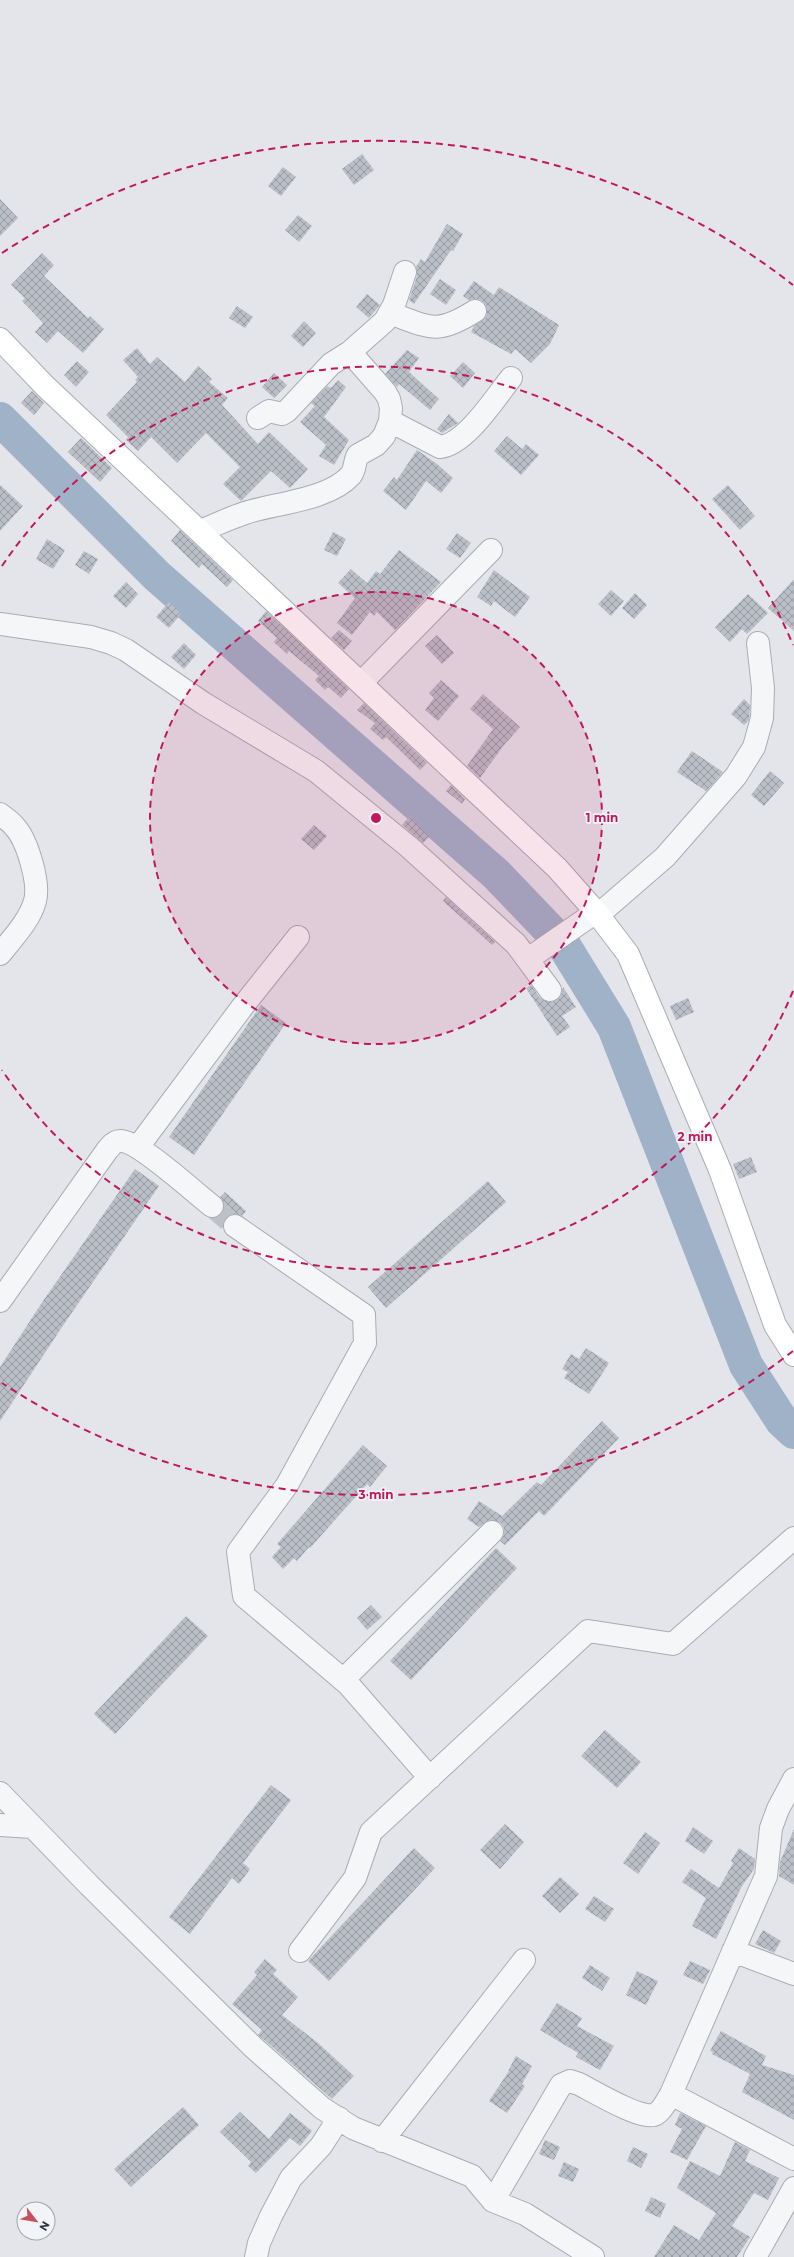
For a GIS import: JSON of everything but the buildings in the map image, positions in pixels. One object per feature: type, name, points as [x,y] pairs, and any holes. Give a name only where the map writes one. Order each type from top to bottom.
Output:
[{"type":"street","points":[[258,418],[269,411],[282,414],[287,411],[331,364],[350,352],[382,325],[390,313],[405,272]]},
{"type":"street","points":[[390,313],[434,328],[458,322],[475,310]]},
{"type":"street","points":[[0,339],[45,386],[556,868],[597,914],[628,954],[648,997],[720,1170],[775,1325],[794,1356]]},
{"type":"street","points":[[200,531],[244,513],[277,504],[306,499],[340,484],[353,471],[358,455],[376,445],[382,439],[390,421],[390,399],[350,352]]},
{"type":"street","points":[[390,421],[440,447],[447,446],[462,438],[511,378]]},
{"type":"street","points":[[361,683],[491,550]]},
{"type":"street","points":[[0,624],[91,637],[111,643],[126,650],[203,703],[316,771],[409,847],[516,944],[536,954],[550,990]]},
{"type":"street","points":[[536,954],[566,932],[597,914],[665,857],[736,776],[754,747],[762,718],[762,688],[758,643]]},
{"type":"street","points":[[0,814],[15,826],[25,841],[36,884],[35,900],[29,914],[0,954]]},
{"type":"street","points":[[138,1147],[243,1006],[298,937]]},
{"type":"street","points":[[0,1301],[108,1149],[115,1142],[122,1141],[138,1147],[212,1206]]},
{"type":"street","points":[[235,1226],[364,1315],[366,1342],[286,1485],[238,1552],[244,1596],[343,1680],[430,1778]]},
{"type":"street","points":[[343,1680],[492,1532]]},
{"type":"street","points":[[300,1951],[355,1878],[371,1832],[588,1631],[673,1644],[794,1538]]},
{"type":"street","points":[[493,2201],[561,2085],[570,2081],[579,2084],[618,2104],[650,2116],[660,2111],[671,2094],[766,1876],[771,1828],[782,1801],[794,1778]]},
{"type":"street","points":[[0,1793],[32,1827],[253,2047],[322,2108],[353,2128],[382,2141],[472,2176],[493,2201],[525,2214],[593,2257]]},
{"type":"street","points":[[0,1825],[32,1827]]},
{"type":"street","points":[[733,1951],[794,1974]]},
{"type":"street","points":[[382,2141],[524,1960]]},
{"type":"street","points":[[671,2094],[794,2158]]},
{"type":"street","points":[[256,2257],[271,2216],[291,2178],[321,2146],[338,2118]]},
{"type":"street","points":[[754,2257],[794,2188]]},
{"type":"waterway","points":[[0,419],[157,576],[496,874],[563,944],[614,1027],[746,1365],[782,1421],[794,1432]]},
{"type":"tunnel","points":[[212,1206],[235,1226]]}]
